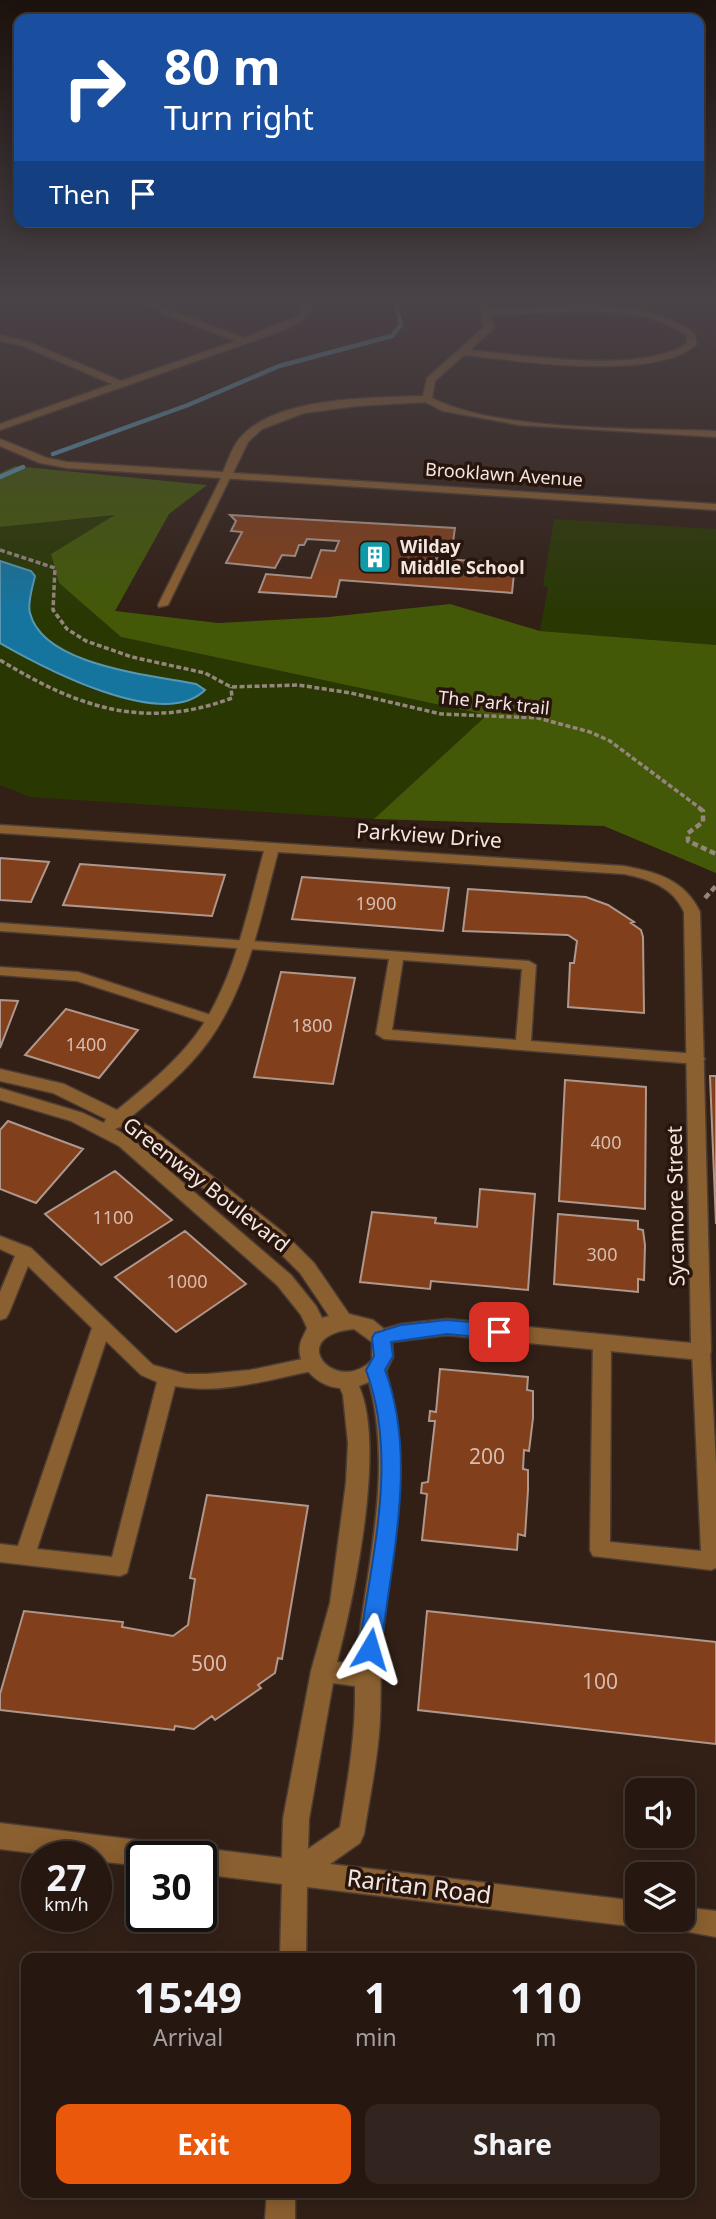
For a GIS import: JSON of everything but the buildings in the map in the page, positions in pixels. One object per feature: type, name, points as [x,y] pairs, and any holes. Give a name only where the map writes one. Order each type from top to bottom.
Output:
[{"type":"street","points":[[0,427],[60,406]]},
{"type":"street","points":[[227,474],[244,439],[280,418],[332,406]]},
{"type":"street","points":[[438,406],[445,410],[489,420],[716,434]]},
{"type":"street","name":"Brooklawn Avenue","points":[[0,442],[44,461],[67,464],[716,507]]},
{"type":"street","name":"Parkview Drive","points":[[0,830],[624,870],[648,875],[672,886],[687,898],[692,912],[697,1059]]},
{"type":"street","points":[[104,1130],[185,1059],[212,1020],[231,984],[272,847]]},
{"type":"street","name":"Sycamore Street","points":[[697,1059],[701,1352]]},
{"type":"street","name":"Greenway Boulevard","points":[[0,1075],[58,1088],[121,1117],[144,1131],[277,1238],[307,1268],[343,1321]]},
{"type":"street","name":"Greenway Boulevard","points":[[0,1094],[44,1105],[104,1130],[125,1142],[284,1280],[309,1311],[318,1330]]},
{"type":"street","points":[[343,1321],[366,1325],[381,1338],[384,1356],[376,1370],[347,1381],[326,1377],[312,1364],[308,1346],[318,1330],[343,1321]]},
{"type":"street","points":[[381,1338],[401,1332],[447,1327],[701,1352]]},
{"type":"street","points":[[297,1872],[351,1834],[368,1720],[366,1676],[391,1485],[391,1444],[383,1390],[376,1370]]},
{"type":"street","points":[[293,1953],[296,1819],[323,1671],[341,1602],[357,1483],[359,1443],[353,1395],[347,1381]]},
{"type":"street","points":[[323,1671],[366,1676]]},
{"type":"street","points":[[0,1836],[126,1852]]},
{"type":"street","name":"Raritan Road","points":[[217,1863],[625,1913]]},
{"type":"street","points":[[695,1922],[716,1924]]},
{"type":"street","points":[[280,2219],[281,2198]]},
{"type":"lane","points":[[163,605],[227,474]]},
{"type":"lane","points":[[0,927],[529,965],[523,1045]]},
{"type":"lane","points":[[397,955],[384,1034],[697,1059]]},
{"type":"lane","points":[[0,971],[78,977],[212,1020]]},
{"type":"lane","points":[[0,1242],[25,1253],[146,1370],[167,1380],[220,1381],[312,1364]]},
{"type":"lane","points":[[0,1312],[25,1253]]},
{"type":"lane","points":[[25,1556],[101,1328]]},
{"type":"lane","points":[[602,1343],[600,1550],[711,1560],[701,1352]]},
{"type":"lane","points":[[0,1553],[120,1567],[167,1380]]},
{"type":"path","name":"The Park trail","points":[[0,551],[55,568],[53,610],[69,631],[94,646],[148,662],[211,673],[227,680],[231,687],[298,685],[441,714],[538,718],[590,732],[610,741],[703,811],[703,822],[688,833],[688,841],[716,854]]},
{"type":"path","points":[[0,660],[48,688],[91,706],[149,717],[208,710],[232,698],[231,687]]},
{"type":"green space","points":[[15,466],[207,485],[169,514],[115,611],[218,623],[329,617],[450,604],[540,631],[716,645],[716,873],[604,826],[374,819],[487,715],[121,637],[59,583],[51,554],[115,515],[0,527],[0,473]]},
{"type":"green space","points":[[117,515],[51,554],[59,583],[121,637],[487,715],[374,819],[30,797],[0,785],[0,643],[48,670],[94,690],[151,703],[196,684],[101,665],[55,645],[39,631],[30,613],[35,576],[31,571],[0,561],[0,527]]},
{"type":"green space","points":[[554,519],[716,529],[716,645],[540,631],[548,587],[543,586]]},
{"type":"water","points":[[0,561],[31,571],[35,576],[30,613],[39,631],[55,645],[101,665],[196,684],[205,690],[186,701],[161,704],[133,700],[72,679],[0,643]]},
{"type":"waterway","points":[[53,454],[186,406]]},
{"type":"waterway","points":[[0,477],[23,467]]},
{"type":"place","name":"Wilday Middle School","points":[[375,557]]},
{"type":"route","points":[[370,1649],[391,1485],[391,1444],[383,1390],[376,1370],[384,1356],[381,1338],[401,1332],[447,1327],[499,1332]]}]
